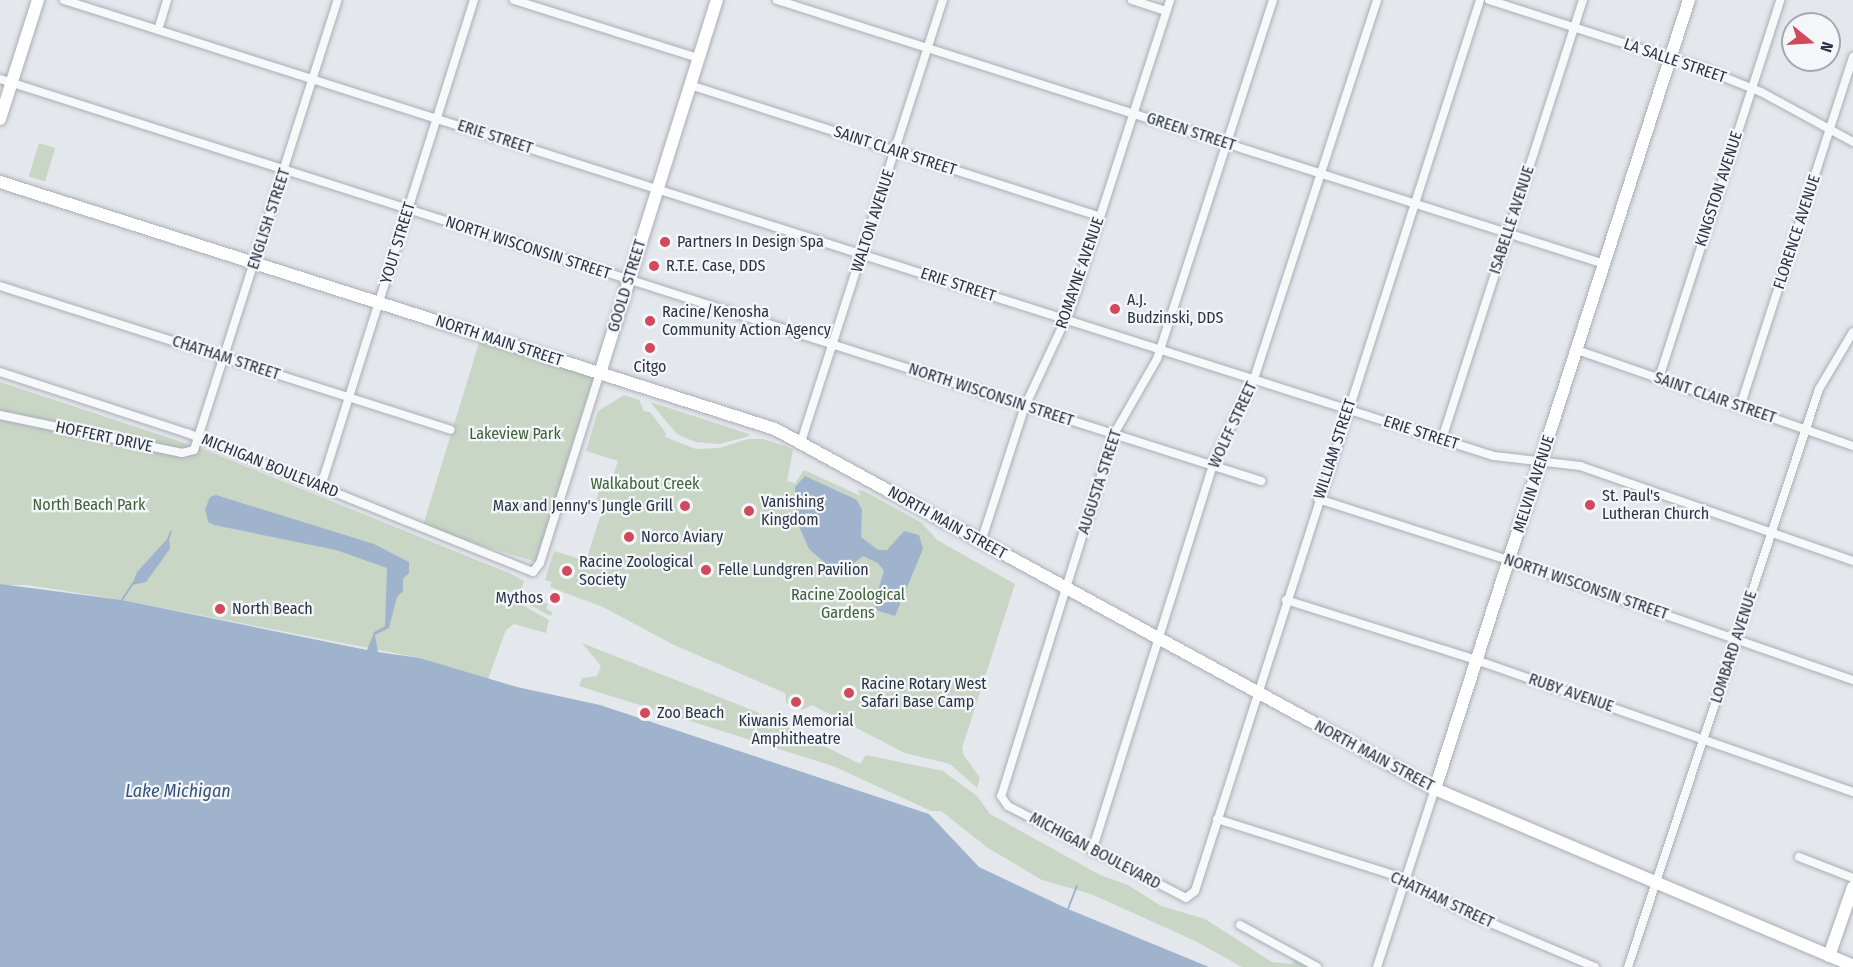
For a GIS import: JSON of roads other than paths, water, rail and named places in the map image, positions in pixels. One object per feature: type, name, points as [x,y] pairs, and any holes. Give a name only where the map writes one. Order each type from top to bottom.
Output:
[{"type":"main road","points":[[0,119],[6,81],[38,0]]},
{"type":"main road","name":"GOOLD STREET","points":[[600,373],[717,0]]},
{"type":"main road","name":"MELVIN AVENUE","points":[[1435,789],[1689,0]]},
{"type":"main road","name":"NORTH MAIN STREET","points":[[0,183],[762,424],[801,442],[1257,695],[1435,789],[1853,966]]},
{"type":"main road","points":[[1829,956],[1853,887]]},
{"type":"street","name":"ERIE STREET","points":[[64,0],[1494,456],[1580,466],[1853,561]]},
{"type":"street","points":[[158,30],[167,0]]},
{"type":"street","name":"ENGLISH STREET","points":[[199,438],[338,0]]},
{"type":"street","name":"YOUT STREET","points":[[321,486],[474,0]]},
{"type":"street","points":[[514,0],[698,58]]},
{"type":"street","name":"GREEN STREET","points":[[777,0],[1604,264]]},
{"type":"street","name":"WALTON AVENUE","points":[[801,442],[834,346],[943,0]]},
{"type":"street","points":[[1132,0],[1166,11]]},
{"type":"street","name":"ROMAYNE AVENUE","points":[[981,542],[1025,406],[1066,319],[1170,0]]},
{"type":"street","name":"AUGUSTA STREET","points":[[1002,800],[1114,434],[1161,349],[1273,0]]},
{"type":"street","name":"WOLFF STREET","points":[[1092,851],[1213,466],[1254,379],[1377,0]]},
{"type":"street","name":"WILLIAM STREET","points":[[1190,897],[1480,0]]},
{"type":"street","name":"LA SALLE STREET","points":[[1489,0],[1671,58],[1752,88],[1853,142]]},
{"type":"street","name":"ISABELLE AVENUE","points":[[1442,439],[1583,0]]},
{"type":"street","name":"KINGSTON AVENUE","points":[[1659,378],[1780,0]]},
{"type":"street","name":"FLORENCE AVENUE","points":[[1740,407],[1853,57]]},
{"type":"street","name":"NORTH WISCONSIN STREET","points":[[6,81],[1261,481]]},
{"type":"street","name":"SAINT CLAIR STREET","points":[[690,86],[1100,217]]},
{"type":"street","name":"CHATHAM STREET","points":[[0,286],[451,430]]},
{"type":"street","name":"LOMBARD AVENUE","points":[[1628,967],[1819,389],[1853,332]]},
{"type":"street","name":"SAINT CLAIR STREET","points":[[1577,350],[1853,446]]},
{"type":"street","name":"MICHIGAN BOULEVARD","points":[[0,372],[199,438],[536,571]]},
{"type":"street","name":"GOOLD STREET","points":[[536,571],[600,373]]},
{"type":"street","name":"HOFFERT DRIVE","points":[[0,415],[182,453],[194,450],[199,438]]},
{"type":"street","name":"NORTH WISCONSIN STREET","points":[[1318,500],[1508,560],[1853,680]]},
{"type":"street","name":"RUBY AVENUE","points":[[1286,600],[1476,660],[1853,792]]},
{"type":"street","name":"MELVIN AVENUE","points":[[1377,967],[1435,789]]},
{"type":"street","name":"MICHIGAN BOULEVARD","points":[[1002,800],[1092,851],[1190,897]]},
{"type":"street","name":"CHATHAM STREET","points":[[1217,819],[1405,881],[1467,913],[1595,967]]},
{"type":"street","points":[[1799,857],[1853,878]]},
{"type":"street","points":[[1240,925],[1317,967]]},
{"type":"water","points":[[805,476],[857,500],[862,510],[861,537],[878,550],[887,550],[904,531],[919,535],[923,549],[895,616],[876,610],[875,600],[884,571],[878,563],[863,556],[846,569],[833,570],[809,549],[798,524],[795,504],[795,487]]},
{"type":"water","name":"Lake Michigan","points":[[216,495],[374,544],[409,562],[409,573],[403,579],[403,591],[397,597],[389,628],[375,635],[378,652],[420,658],[517,687],[600,705],[929,814],[979,867],[1068,909],[1209,967],[0,967],[0,584],[122,600],[367,650],[374,632],[385,626],[387,568],[336,550],[214,525],[208,522],[205,509],[210,497]]},
{"type":"water","points":[[169,537],[170,549],[146,582],[132,585],[137,572]]},
{"type":"waterway","points":[[168,540],[171,531]]},
{"type":"waterway","points":[[122,600],[133,583]]},
{"type":"waterway","points":[[1068,909],[1077,886]]},
{"type":"place","name":"Partners In Design Spa","points":[[665,242]]},
{"type":"place","name":"R.T.E. Case, DDS","points":[[654,266]]},
{"type":"place","name":"A.J. Budzinski, DDS","points":[[1115,309]]},
{"type":"place","name":"Racine/Kenosha Community Action Agency","points":[[650,321]]},
{"type":"place","name":"Citgo","points":[[650,348]]},
{"type":"place","name":"St. Paul's Lutheran Church","points":[[1590,505]]},
{"type":"place","name":"Max and Jenny's Jungle Grill","points":[[685,506]]},
{"type":"place","name":"Vanishing Kingdom","points":[[749,511]]},
{"type":"place","name":"Norco Aviary","points":[[629,537]]},
{"type":"place","name":"Felle Lundgren Pavilion","points":[[706,570]]},
{"type":"place","name":"Racine Zoological Society","points":[[567,571]]},
{"type":"place","name":"Mythos","points":[[555,598]]},
{"type":"place","name":"North Beach","points":[[220,609]]},
{"type":"place","name":"Racine Rotary West Safari Base Camp","points":[[849,693]]},
{"type":"place","name":"Kiwanis Memorial Amphitheatre","points":[[796,702]]},
{"type":"place","name":"Zoo Beach","points":[[645,713]]},
{"type":"park label","name":"Lakeview Park","points":[[515,434]]},
{"type":"park label","name":"Walkabout Creek","points":[[645,484]]},
{"type":"park label","name":"North Beach Park","points":[[89,505]]},
{"type":"park label","name":"Racine Zoological Gardens","points":[[848,604]]}]
